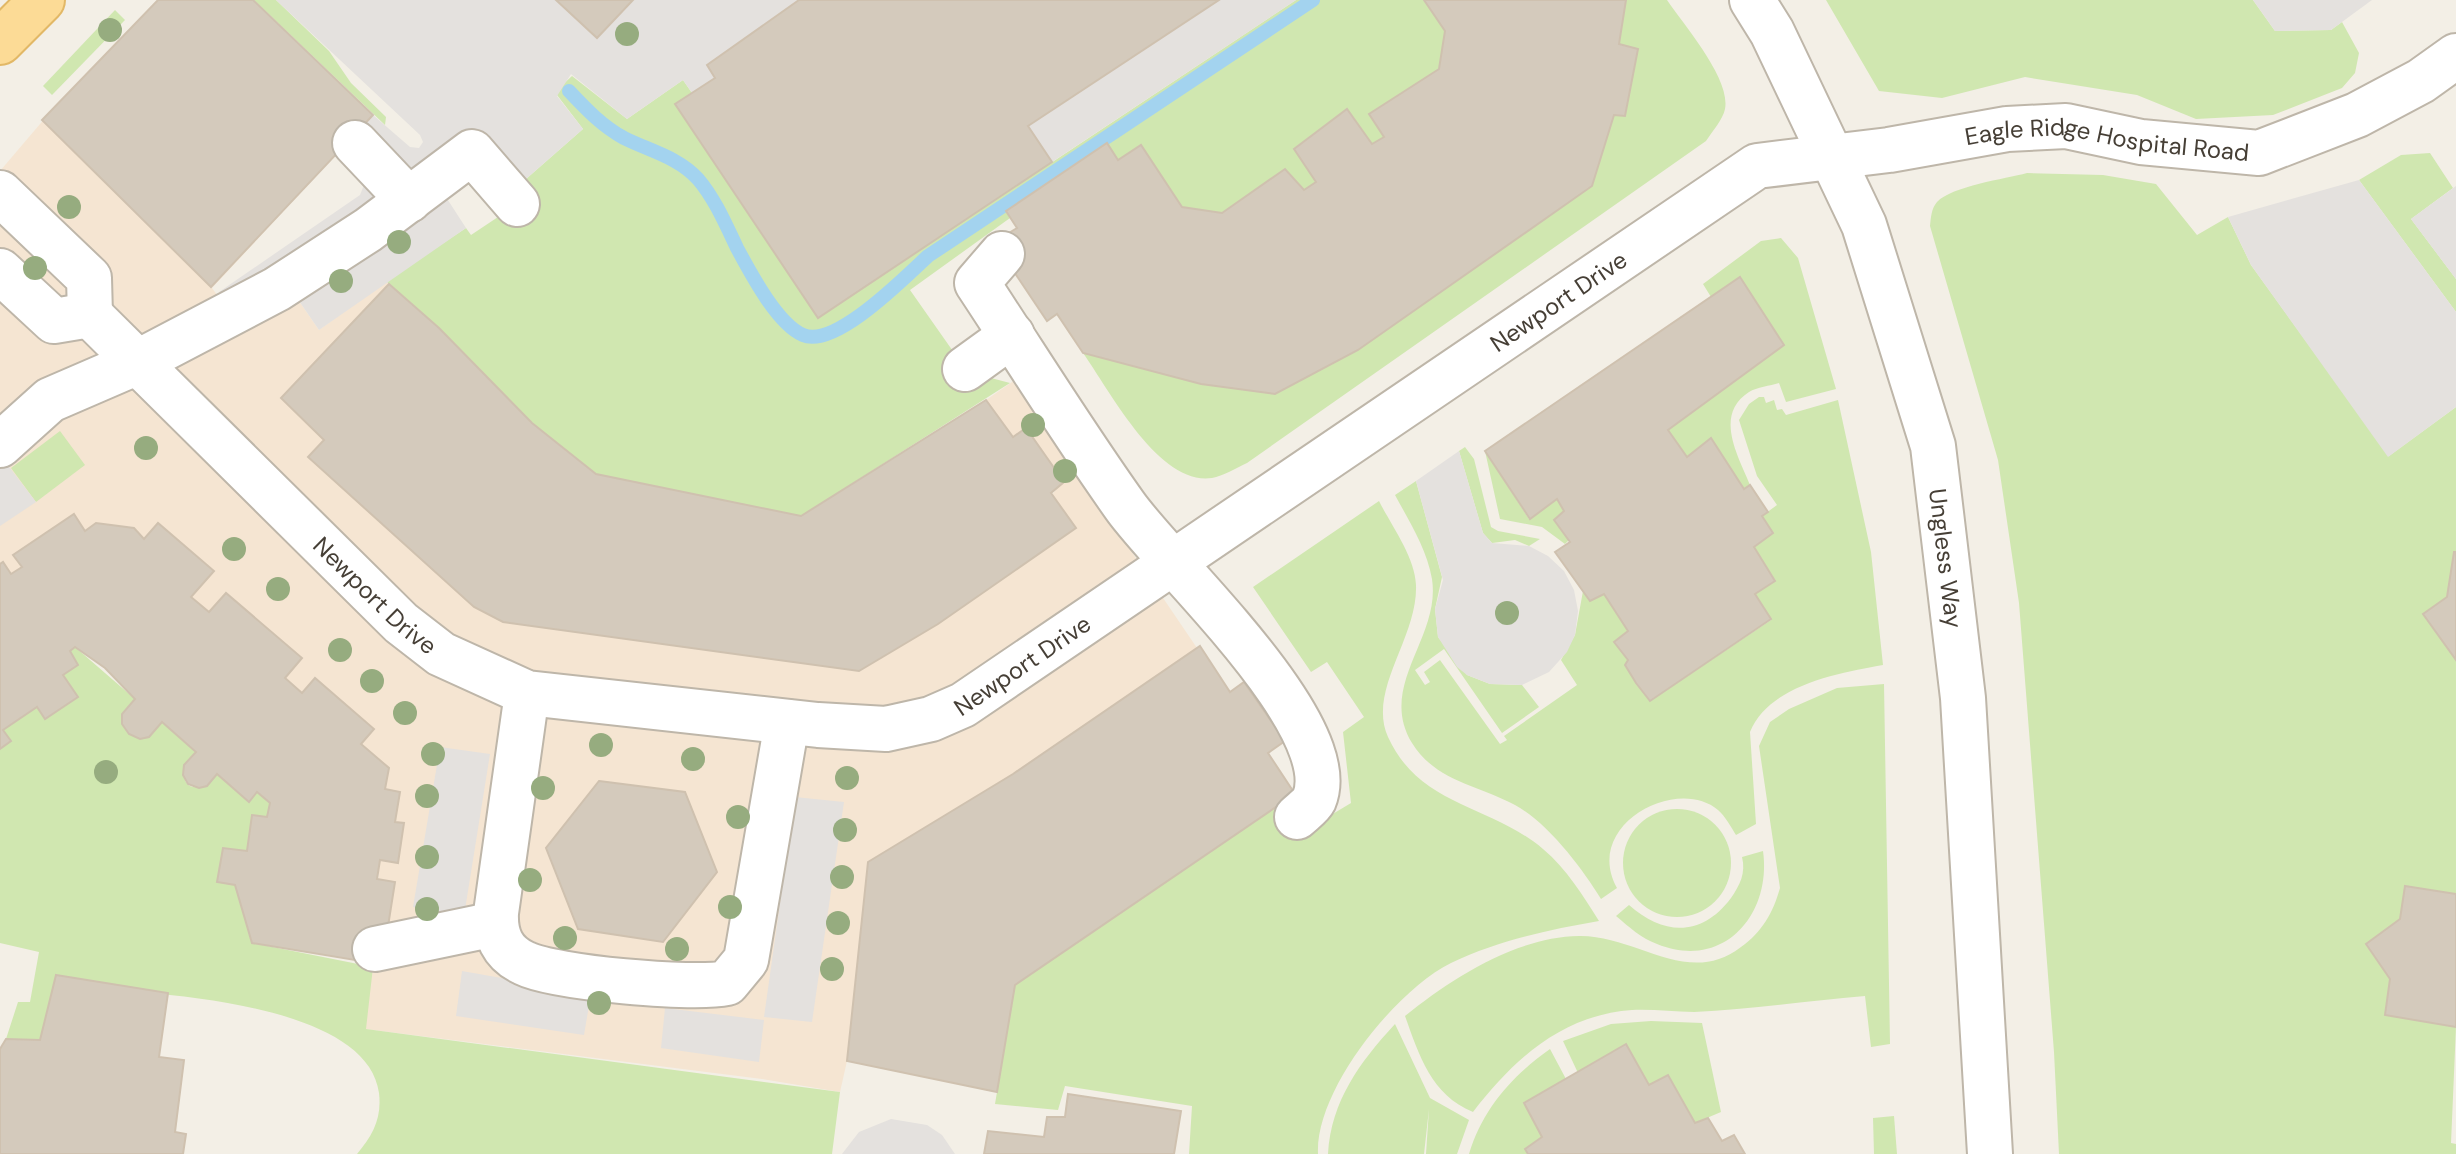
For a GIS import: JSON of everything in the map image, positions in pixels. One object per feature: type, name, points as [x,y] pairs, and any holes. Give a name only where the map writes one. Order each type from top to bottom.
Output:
[{"type":"main road","points":[[0,42],[42,0]]},
{"type":"street","name":"Ungless Way","points":[[1752,0],[1772,32],[1864,225],[1933,446],[1963,698],[1990,1154]]},
{"type":"street","name":"Eagle Ridge Hospital Road","points":[[1832,157],[2007,129],[2066,126],[2141,142],[2259,153],[2357,115],[2421,81],[2456,56]]},
{"type":"street","points":[[355,143],[409,200]]},
{"type":"street","points":[[0,445],[50,400],[138,362],[277,289],[409,200],[472,152],[517,204]]},
{"type":"street","name":"Newport Drive","points":[[90,315],[401,623],[441,654],[527,693],[787,722],[886,729],[931,719],[963,705],[1737,178],[1757,166],[1832,157]]},
{"type":"street","points":[[0,193],[89,278],[90,315],[54,321],[0,271]]},
{"type":"street","points":[[1002,254],[977,283],[1127,509],[1246,646],[1304,732],[1316,766],[1316,788],[1313,801],[1297,817]]},
{"type":"street","points":[[965,369],[1012,335]]},
{"type":"street","points":[[527,693],[495,924],[498,939],[510,954],[539,968],[689,987],[727,983],[746,960],[787,722]]},
{"type":"street","points":[[375,949],[495,924]]},
{"type":"shaded area","points":[[158,0],[253,0],[373,115],[212,288],[244,332],[295,301],[299,301],[319,330],[386,281],[389,284],[283,400],[324,440],[308,457],[474,607],[503,622],[860,671],[938,624],[1063,482],[1027,428],[1013,437],[986,400],[1015,380],[1197,648],[1013,774],[869,862],[847,1061],[840,1092],[762,1079],[365,1029],[380,860],[403,823],[395,822],[400,793],[385,789],[388,768],[285,678],[302,658],[227,593],[209,612],[191,597],[213,571],[158,523],[144,539],[134,527],[97,524],[85,531],[74,514],[14,556],[22,567],[11,574],[3,562],[0,564],[0,171],[46,117]]},
{"type":"shaded area","points":[[276,0],[556,0],[597,38],[634,0],[799,0],[707,65],[715,78],[692,93],[683,80],[627,119],[571,74],[557,96],[583,129],[526,179],[534,193],[497,218],[484,198],[469,185],[460,185],[444,194],[466,228],[319,330],[299,301],[219,292],[360,195],[364,185],[362,176],[340,151],[373,115],[410,147],[419,148],[423,142],[420,135]]},
{"type":"shaded area","points":[[1219,0],[1296,0],[1052,162],[1028,126]]},
{"type":"shaded area","points":[[2253,0],[2372,0],[2331,30],[2275,31]]},
{"type":"shaded area","points":[[2359,180],[2456,312],[2456,407],[2388,457],[2251,265],[2228,217]]},
{"type":"shaded area","points":[[2456,186],[2456,279],[2411,219]]},
{"type":"shaded area","points":[[1459,451],[1483,533],[1492,543],[1529,546],[1548,556],[1564,571],[1574,590],[1578,611],[1575,635],[1567,652],[1549,672],[1522,685],[1490,684],[1467,675],[1457,667],[1438,637],[1435,609],[1443,580],[1416,481]]},
{"type":"shaded area","points":[[0,455],[36,502],[0,526]]},
{"type":"shaded area","points":[[440,747],[490,754],[464,916],[413,907]]},
{"type":"shaded area","points":[[795,797],[844,802],[812,1022],[764,1017]]},
{"type":"shaded area","points":[[462,971],[591,994],[584,1035],[456,1016]]},
{"type":"shaded area","points":[[665,1008],[764,1020],[759,1062],[661,1048]]},
{"type":"shaded area","points":[[891,1119],[927,1125],[942,1135],[955,1154],[842,1154],[859,1132]]},
{"type":"green space","points":[[254,0],[276,0],[329,51],[351,83],[386,117],[385,125]]},
{"type":"green space","points":[[1296,0],[1424,0],[1445,31],[1439,69],[1369,114],[1384,137],[1372,144],[1347,109],[1294,149],[1316,182],[1304,190],[1285,169],[1222,213],[1182,207],[1141,145],[1118,160],[1107,143],[1007,211],[1010,218],[910,290],[976,384],[991,378],[1010,383],[801,516],[596,474],[532,423],[386,281],[466,228],[471,235],[534,193],[526,179],[583,129],[557,95],[557,90],[572,76],[627,119],[683,80],[692,93],[676,105],[818,318]]},
{"type":"green space","points":[[1626,0],[1667,0],[1714,68],[1725,97],[1725,109],[1706,141],[1247,463],[1212,478],[1192,476],[1173,467],[1155,452],[1122,411],[1083,353],[1592,186],[1614,115],[1625,115],[1638,49],[1619,44]]},
{"type":"green space","points":[[1826,0],[2253,0],[2275,31],[2331,30],[2342,22],[2359,53],[2355,73],[2342,88],[2273,115],[2196,119],[2137,95],[2025,77],[1942,98],[1879,91]]},
{"type":"green space","points":[[115,10],[125,20],[52,95],[43,86]]},
{"type":"green space","points":[[2430,153],[2453,188],[2411,219],[2456,279],[2456,312],[2359,180],[2401,155]]},
{"type":"green space","points":[[2027,173],[2103,175],[2156,184],[2197,235],[2228,217],[2251,265],[2389,456],[2456,407],[2456,552],[2447,597],[2423,614],[2456,660],[2456,894],[2406,886],[2400,919],[2366,945],[2390,979],[2385,1015],[2456,1027],[2451,1143],[2456,1144],[2456,1154],[2059,1154],[2019,603],[1998,460],[1930,226],[1934,208],[1944,196],[1966,187]]},
{"type":"green space","points":[[1781,238],[1798,258],[1836,389],[1786,402],[1779,383],[1752,390],[1738,401],[1732,412],[1731,424],[1735,449],[1750,485],[1744,489],[1711,438],[1687,457],[1668,430],[1784,345],[1740,277],[1711,297],[1703,284],[1761,241]]},
{"type":"green space","points":[[1764,397],[1766,403],[1774,400],[1777,410],[1782,409],[1786,415],[1838,400],[1871,552],[1883,665],[1807,684],[1789,692],[1759,716],[1750,732],[1756,824],[1736,835],[1718,810],[1700,801],[1680,799],[1659,803],[1639,812],[1623,826],[1612,844],[1610,865],[1617,888],[1601,899],[1574,860],[1540,823],[1515,805],[1445,774],[1422,756],[1412,743],[1403,722],[1402,701],[1405,681],[1428,621],[1432,579],[1422,546],[1395,495],[1416,481],[1442,577],[1435,609],[1438,637],[1467,675],[1490,684],[1522,685],[1539,707],[1502,733],[1444,649],[1415,670],[1425,685],[1430,682],[1424,672],[1440,660],[1500,744],[1507,740],[1504,736],[1577,685],[1561,660],[1575,635],[1583,591],[1590,601],[1604,594],[1628,631],[1617,641],[1628,660],[1625,666],[1650,701],[1771,620],[1755,594],[1775,580],[1754,547],[1773,533],[1762,516],[1777,505],[1757,476],[1739,420],[1749,404]]},
{"type":"green space","points":[[60,431],[85,465],[36,502],[11,468]]},
{"type":"green space","points":[[1465,447],[1474,459],[1491,527],[1540,539],[1529,546],[1515,540],[1492,543],[1483,533],[1459,451]]},
{"type":"green space","points":[[1485,451],[1529,519],[1557,499],[1564,511],[1554,520],[1569,540],[1565,544],[1542,527],[1500,519]]},
{"type":"green space","points":[[1379,501],[1407,552],[1416,585],[1410,624],[1384,701],[1383,719],[1388,737],[1418,778],[1437,791],[1501,822],[1543,849],[1567,874],[1599,921],[1505,942],[1451,963],[1429,976],[1384,1018],[1344,1073],[1321,1129],[1318,1154],[1189,1154],[1192,1106],[1065,1086],[1058,1110],[995,1104],[1015,985],[1286,800],[1306,830],[1351,803],[1343,732],[1364,717],[1327,662],[1311,672],[1253,587]]},
{"type":"green space","points":[[75,647],[135,699],[124,716],[127,731],[140,739],[162,722],[196,752],[185,771],[187,784],[200,786],[217,774],[248,801],[257,792],[270,803],[267,817],[252,815],[247,851],[223,848],[217,882],[235,885],[253,943],[373,967],[366,1029],[840,1092],[832,1154],[357,1154],[372,1133],[379,1110],[379,1093],[364,1061],[333,1036],[290,1018],[239,1005],[186,997],[54,987],[40,1040],[6,1039],[18,1002],[30,1002],[39,952],[0,943],[0,749],[11,741],[3,730],[37,707],[46,718],[77,697],[63,675],[78,665],[70,651]]},
{"type":"green space","points":[[1884,684],[1890,1044],[1871,1047],[1865,996],[1694,1012],[1632,1010],[1607,1014],[1562,1030],[1505,1074],[1473,1112],[1447,1095],[1428,1072],[1405,1016],[1486,962],[1532,944],[1579,936],[1621,943],[1682,961],[1701,962],[1721,958],[1755,935],[1774,906],[1780,888],[1759,746],[1770,722],[1789,709],[1837,688]]},
{"type":"green space","points":[[1677,809],[1698,813],[1715,825],[1727,842],[1731,863],[1727,884],[1715,901],[1698,913],[1677,917],[1656,913],[1639,901],[1627,884],[1623,863],[1627,842],[1639,825],[1656,813]]},
{"type":"green space","points":[[1763,851],[1764,874],[1760,896],[1751,916],[1738,932],[1722,943],[1703,950],[1681,950],[1657,944],[1635,932],[1616,916],[1629,905],[1642,915],[1669,927],[1695,926],[1720,911],[1731,898],[1741,879],[1742,857]]},
{"type":"green space","points":[[1651,1021],[1702,1023],[1721,1112],[1695,1123],[1668,1075],[1649,1085],[1626,1044],[1578,1073],[1563,1041],[1611,1024]]},
{"type":"green space","points":[[1395,1024],[1430,1098],[1469,1120],[1457,1154],[1426,1154],[1429,1109],[1424,1154],[1328,1154],[1330,1135],[1341,1100],[1359,1068]]},
{"type":"green space","points":[[1550,1049],[1566,1079],[1524,1103],[1542,1137],[1528,1154],[1469,1154],[1482,1122],[1500,1094],[1523,1070]]},
{"type":"green space","points":[[1894,1116],[1897,1154],[1874,1154],[1873,1118]]},
{"type":"building","points":[[158,0],[253,0],[373,115],[211,287],[42,120]]},
{"type":"building","points":[[556,0],[633,0],[597,38]]},
{"type":"building","points":[[799,0],[1219,0],[1028,126],[1052,162],[818,318],[675,104],[715,78],[707,65]]},
{"type":"building","points":[[1424,0],[1626,0],[1619,44],[1638,49],[1625,116],[1614,115],[1592,186],[1358,350],[1275,394],[1201,384],[1083,353],[1057,314],[1047,321],[994,242],[1017,228],[1006,211],[1107,143],[1118,160],[1141,145],[1182,207],[1222,213],[1285,169],[1304,190],[1316,182],[1294,149],[1347,109],[1372,144],[1384,137],[1369,114],[1439,69],[1445,31]]},
{"type":"building","points":[[1740,277],[1784,345],[1668,430],[1687,457],[1711,438],[1744,489],[1750,485],[1768,512],[1762,516],[1773,533],[1754,547],[1775,581],[1755,594],[1771,619],[1650,701],[1625,665],[1628,660],[1614,642],[1628,631],[1604,594],[1590,601],[1555,552],[1570,542],[1554,520],[1564,511],[1557,499],[1530,519],[1485,451]]},
{"type":"building","points":[[389,284],[439,328],[532,423],[596,474],[801,516],[986,400],[1013,437],[1026,428],[1064,482],[1051,493],[1076,528],[938,624],[859,671],[503,622],[474,607],[308,457],[324,440],[281,398]]},
{"type":"building","points":[[74,514],[85,531],[96,523],[134,528],[144,539],[158,523],[214,571],[191,597],[209,612],[226,593],[302,658],[285,678],[302,693],[315,678],[374,729],[361,744],[389,768],[385,789],[400,792],[395,822],[404,823],[398,863],[380,860],[377,879],[395,882],[386,939],[373,963],[252,943],[235,885],[217,882],[223,848],[247,851],[252,815],[267,817],[270,803],[257,792],[249,802],[217,774],[207,786],[199,788],[188,784],[183,775],[184,765],[196,752],[162,722],[149,737],[140,739],[129,734],[122,724],[122,714],[135,699],[105,668],[75,647],[70,651],[78,665],[63,675],[78,697],[45,719],[37,707],[3,730],[11,741],[0,749],[0,564],[3,562],[11,574],[22,567],[13,555]]},
{"type":"building","points":[[2454,552],[2456,660],[2423,614],[2447,597]]},
{"type":"building","points":[[1200,646],[1230,692],[1244,682],[1285,741],[1268,753],[1295,794],[1015,985],[997,1092],[847,1061],[868,862],[1013,774]]},
{"type":"building","points":[[599,781],[685,792],[717,872],[663,942],[578,929],[546,848]]},
{"type":"building","points":[[2405,886],[2456,894],[2456,1027],[2385,1015],[2390,979],[2366,944],[2400,919]]},
{"type":"building","points":[[56,975],[168,993],[159,1057],[184,1060],[175,1132],[186,1134],[183,1154],[0,1154],[0,1049],[6,1039],[40,1040]]},
{"type":"building","points":[[1626,1044],[1649,1085],[1668,1075],[1695,1123],[1708,1118],[1722,1141],[1734,1135],[1745,1154],[1528,1154],[1525,1149],[1542,1137],[1524,1103]]},
{"type":"building","points":[[1068,1094],[1181,1111],[1174,1154],[984,1154],[988,1131],[1044,1137],[1047,1117],[1065,1117]]},
{"type":"waterway","points":[[569,91],[616,133],[690,171],[715,204],[749,270],[774,309],[793,329],[803,335],[817,336],[851,322],[928,256],[1313,0]]}]
